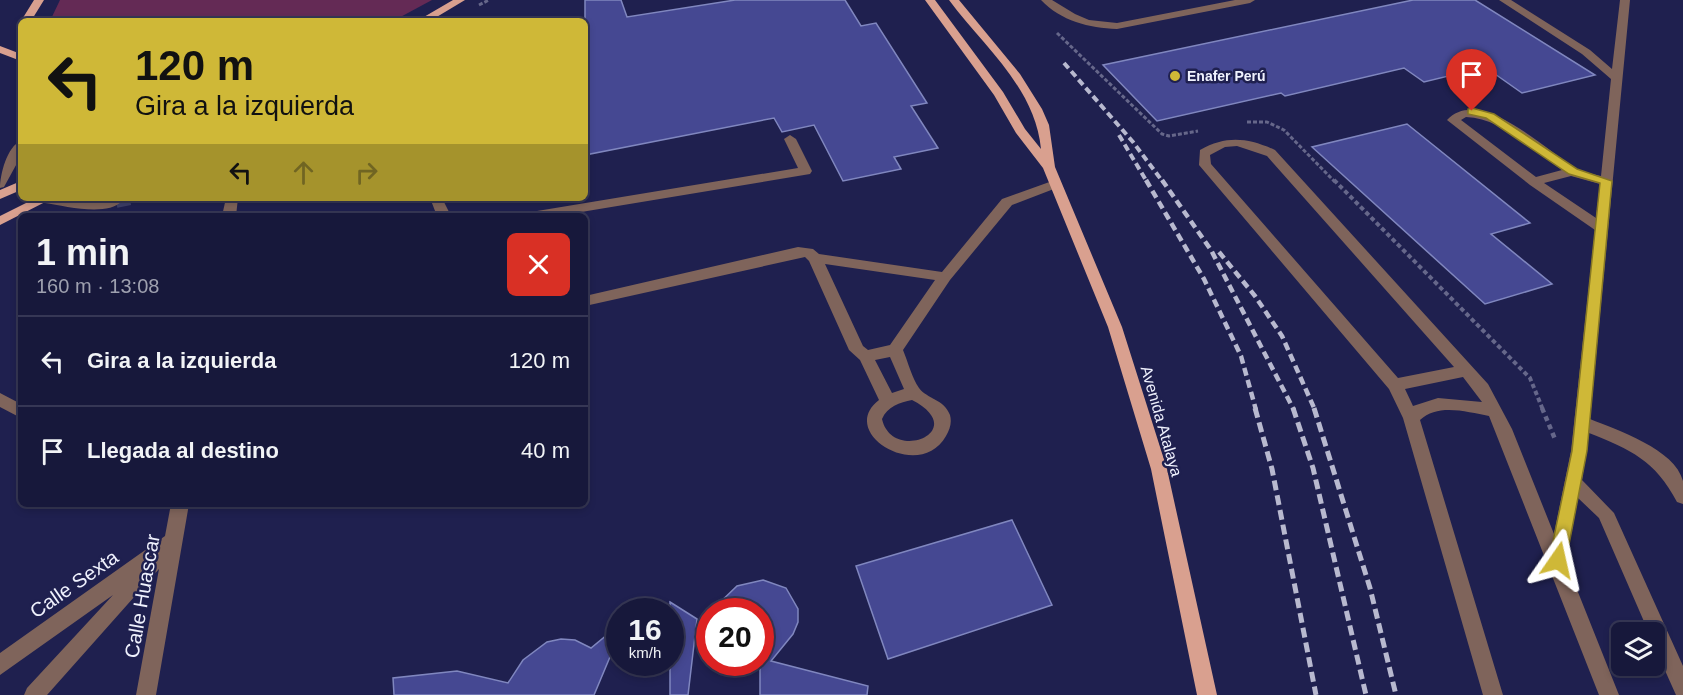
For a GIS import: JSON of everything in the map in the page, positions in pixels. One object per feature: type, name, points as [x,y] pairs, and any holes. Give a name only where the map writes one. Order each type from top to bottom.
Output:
[{"type":"main road","points":[[28,18],[39,0]]},
{"type":"main road","points":[[427,18],[460,0]]},
{"type":"main road","name":"Avenida Atalaya","points":[[930,0],[999,94],[1020,130],[1049,167]]},
{"type":"main road","name":"Avenida Atalaya","points":[[954,0],[1024,89],[1044,127],[1049,167],[1115,327],[1159,469],[1207,695]]},
{"type":"main road","points":[[0,49],[18,57]]},
{"type":"main road","points":[[0,195],[18,186]]},
{"type":"main road","points":[[0,221],[40,201]]},
{"type":"street","points":[[1046,0],[1084,24],[1096,26],[1117,26],[1250,0]]},
{"type":"street","points":[[1504,0],[1586,52],[1618,79]]},
{"type":"street","points":[[1558,560],[1582,423],[1625,0]]},
{"type":"street","points":[[1601,228],[1534,182],[1453,120],[1456,116],[1472,111],[1490,116],[1573,171],[1606,181]]},
{"type":"street","points":[[549,213],[806,171],[790,139]]},
{"type":"street","points":[[1493,695],[1411,418],[1395,385],[1205,165],[1204,153],[1221,142],[1247,142],[1271,153],[1482,388],[1494,410],[1558,560],[1609,695]]},
{"type":"street","points":[[0,184],[18,151]]},
{"type":"street","points":[[1534,182],[1573,171]]},
{"type":"street","points":[[866,356],[895,351],[945,277],[1007,202],[1055,184]]},
{"type":"street","points":[[62,201],[88,206],[116,201]]},
{"type":"street","points":[[588,301],[798,252],[808,252],[815,258],[858,350],[866,356],[888,400]]},
{"type":"street","points":[[815,258],[945,277]]},
{"type":"street","points":[[895,351],[914,394]]},
{"type":"street","points":[[1395,385],[1466,370]]},
{"type":"street","points":[[914,394],[928,399],[939,408],[944,420],[942,432],[934,443],[920,448],[904,449],[890,444],[879,434],[875,422],[878,410],[888,400],[900,395],[914,394]]},
{"type":"street","points":[[0,399],[18,410]]},
{"type":"street","points":[[1411,418],[1418,409],[1435,404],[1494,410]]},
{"type":"street","points":[[1582,423],[1655,456],[1667,467],[1683,497]]},
{"type":"street","points":[[1572,482],[1605,513],[1683,688]]},
{"type":"street","name":"Calle Huascar","points":[[147,695],[180,507]]},
{"type":"street","points":[[34,695],[174,540]]},
{"type":"street","name":"Calle Sexta","points":[[0,665],[174,540]]},
{"type":"shaded area","points":[[60,0],[432,0],[399,18],[51,18]]},
{"type":"building","points":[[585,0],[621,0],[627,17],[735,0],[845,0],[861,26],[876,23],[927,103],[911,106],[938,148],[894,157],[901,169],[843,181],[814,125],[782,132],[774,118],[588,154],[588,18],[585,18]]},
{"type":"building","points":[[1413,0],[1475,0],[1595,75],[1522,93],[1485,67],[1424,82],[1404,68],[1285,96],[1281,93],[1157,121],[1103,65]]},
{"type":"building","points":[[1407,124],[1530,223],[1491,234],[1552,284],[1485,304],[1312,147]]},
{"type":"building","points":[[1012,520],[1052,605],[888,659],[856,566]]},
{"type":"building","points":[[763,580],[786,588],[798,609],[798,622],[793,634],[774,657],[774,598],[725,598],[737,586]]},
{"type":"building","points":[[684,611],[696,618],[688,695],[670,695],[670,676],[684,676]]},
{"type":"building","points":[[606,636],[606,666],[594,695],[394,695],[393,678],[457,671],[508,683],[523,660],[547,642],[561,639],[575,640],[591,648]]},
{"type":"building","points":[[774,662],[868,686],[867,695],[760,695],[760,676],[774,676]]},
{"type":"railway","points":[[1064,63],[1133,142],[1163,182]]},
{"type":"railway","points":[[1119,135],[1147,182]]},
{"type":"railway","points":[[1146,180],[1204,279],[1241,356],[1256,410]]},
{"type":"railway","points":[[1162,180],[1211,250],[1293,408]]},
{"type":"railway","points":[[1219,252],[1255,296],[1282,336],[1315,410]]},
{"type":"railway","points":[[1255,408],[1272,469],[1316,695]]},
{"type":"railway","points":[[1293,408],[1313,468],[1366,695]]},
{"type":"railway","points":[[1314,408],[1370,588],[1396,695]]},
{"type":"place","name":"Enafer Perú","points":[[1175,76]]},
{"type":"route","points":[[1472,111],[1490,116],[1573,171],[1606,181],[1579,451],[1558,560]]}]
